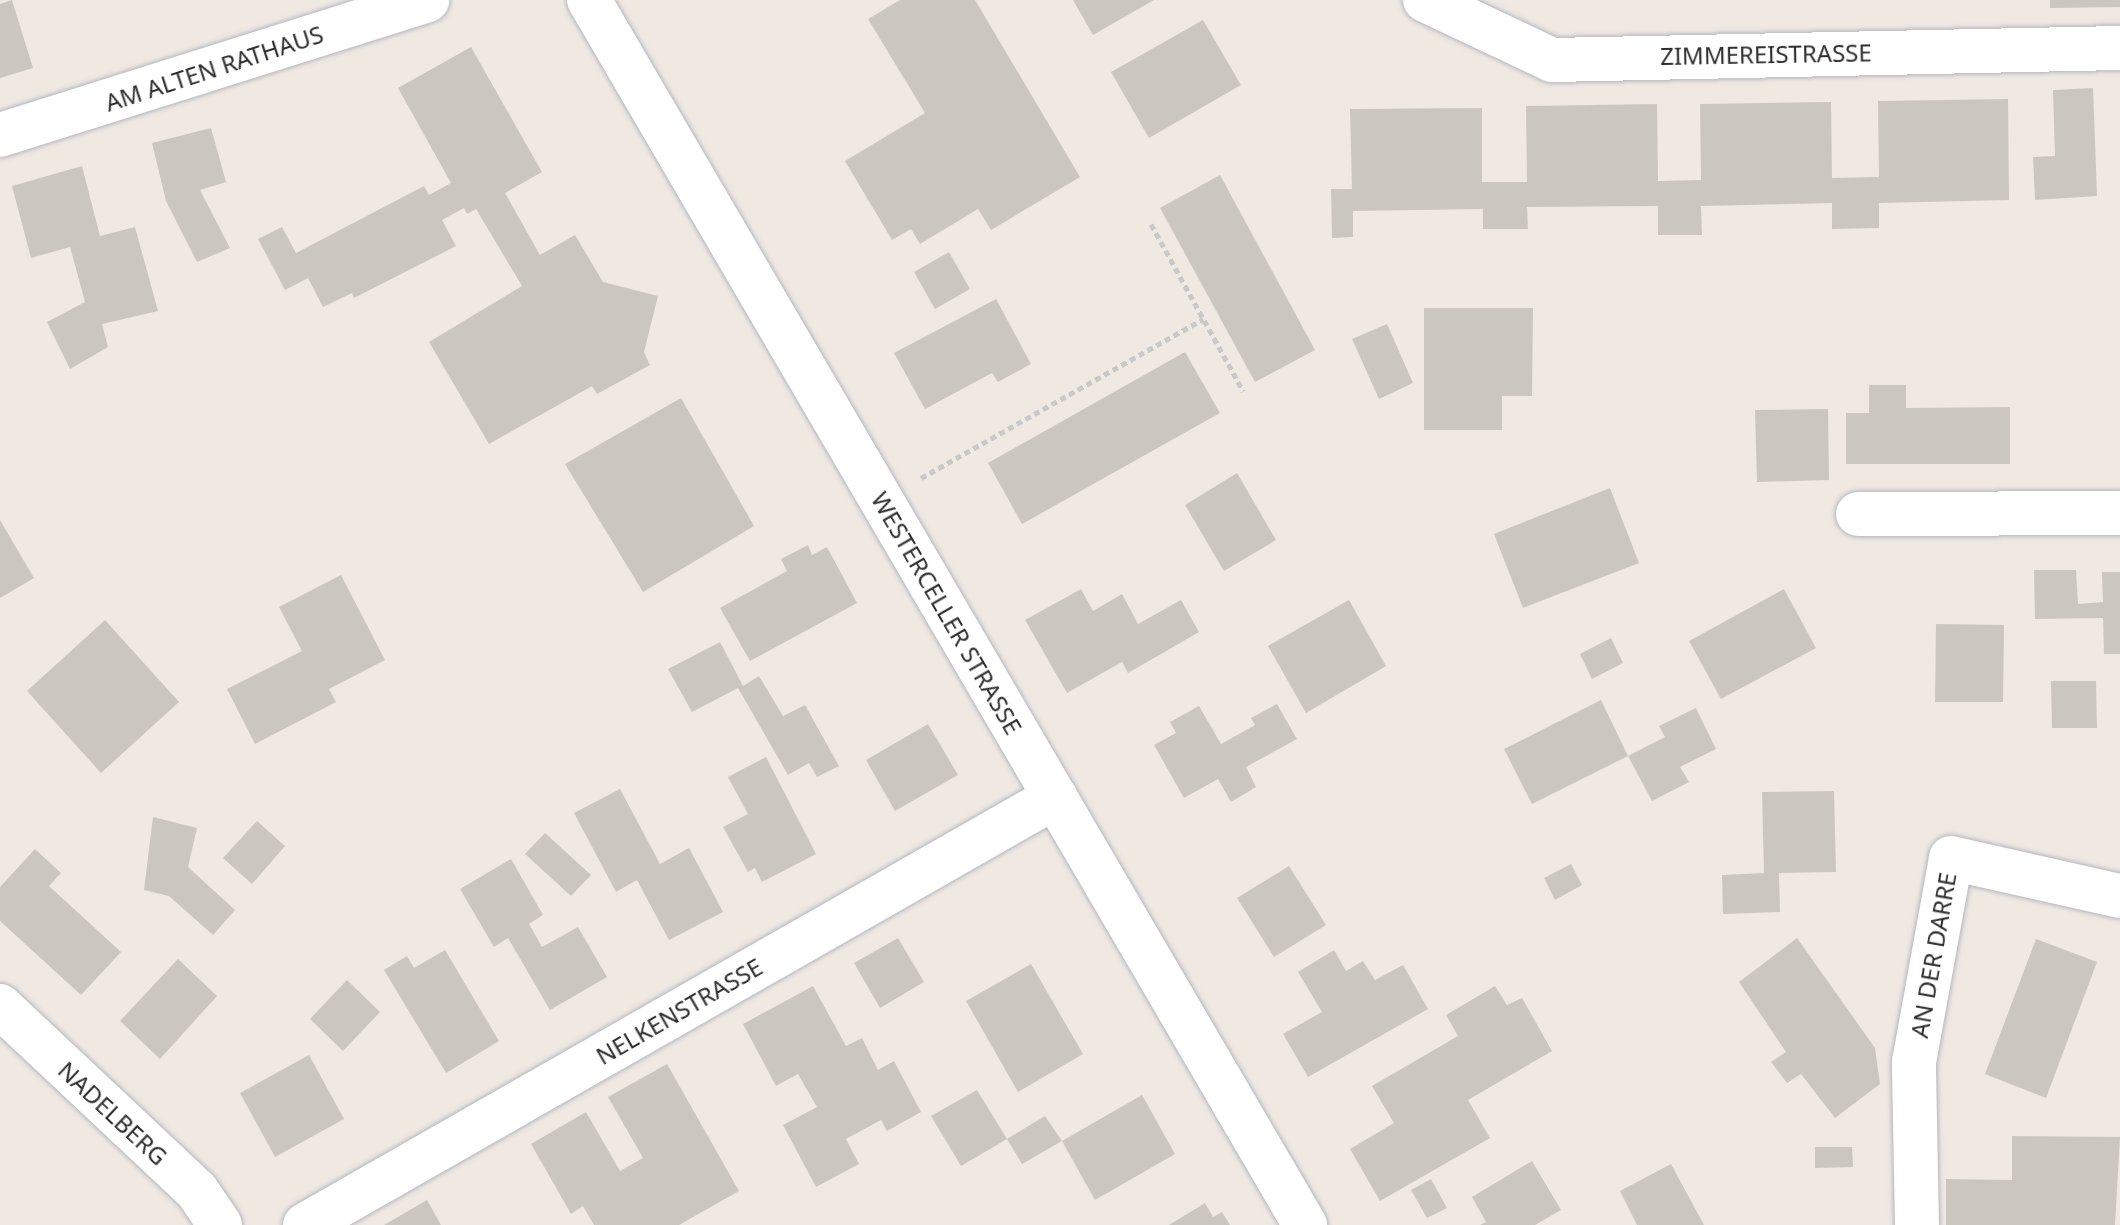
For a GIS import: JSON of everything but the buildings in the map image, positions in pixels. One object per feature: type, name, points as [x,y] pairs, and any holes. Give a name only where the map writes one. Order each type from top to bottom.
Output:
[{"type":"street","name":"AM ALTEN RATHAUS","points":[[0,135],[427,0]]},
{"type":"street","name":"WESTERCELLER STRASSE","points":[[589,0],[1305,1225]]},
{"type":"street","name":"ZIMMEREISTRASSE","points":[[1425,0],[1552,60],[2120,48]]},
{"type":"street","points":[[1858,514],[2120,513]]},
{"type":"street","name":"NELKENSTRASSE","points":[[305,1225],[1055,797]]},
{"type":"street","name":"AN DER DARRE","points":[[1917,1225],[1914,1062],[1951,858],[2120,896]]},
{"type":"street","name":"NADELBERG","points":[[0,1006],[197,1191],[220,1225]]},
{"type":"path","points":[[1151,224],[1243,391]]},
{"type":"path","points":[[882,500],[1203,319]]}]
